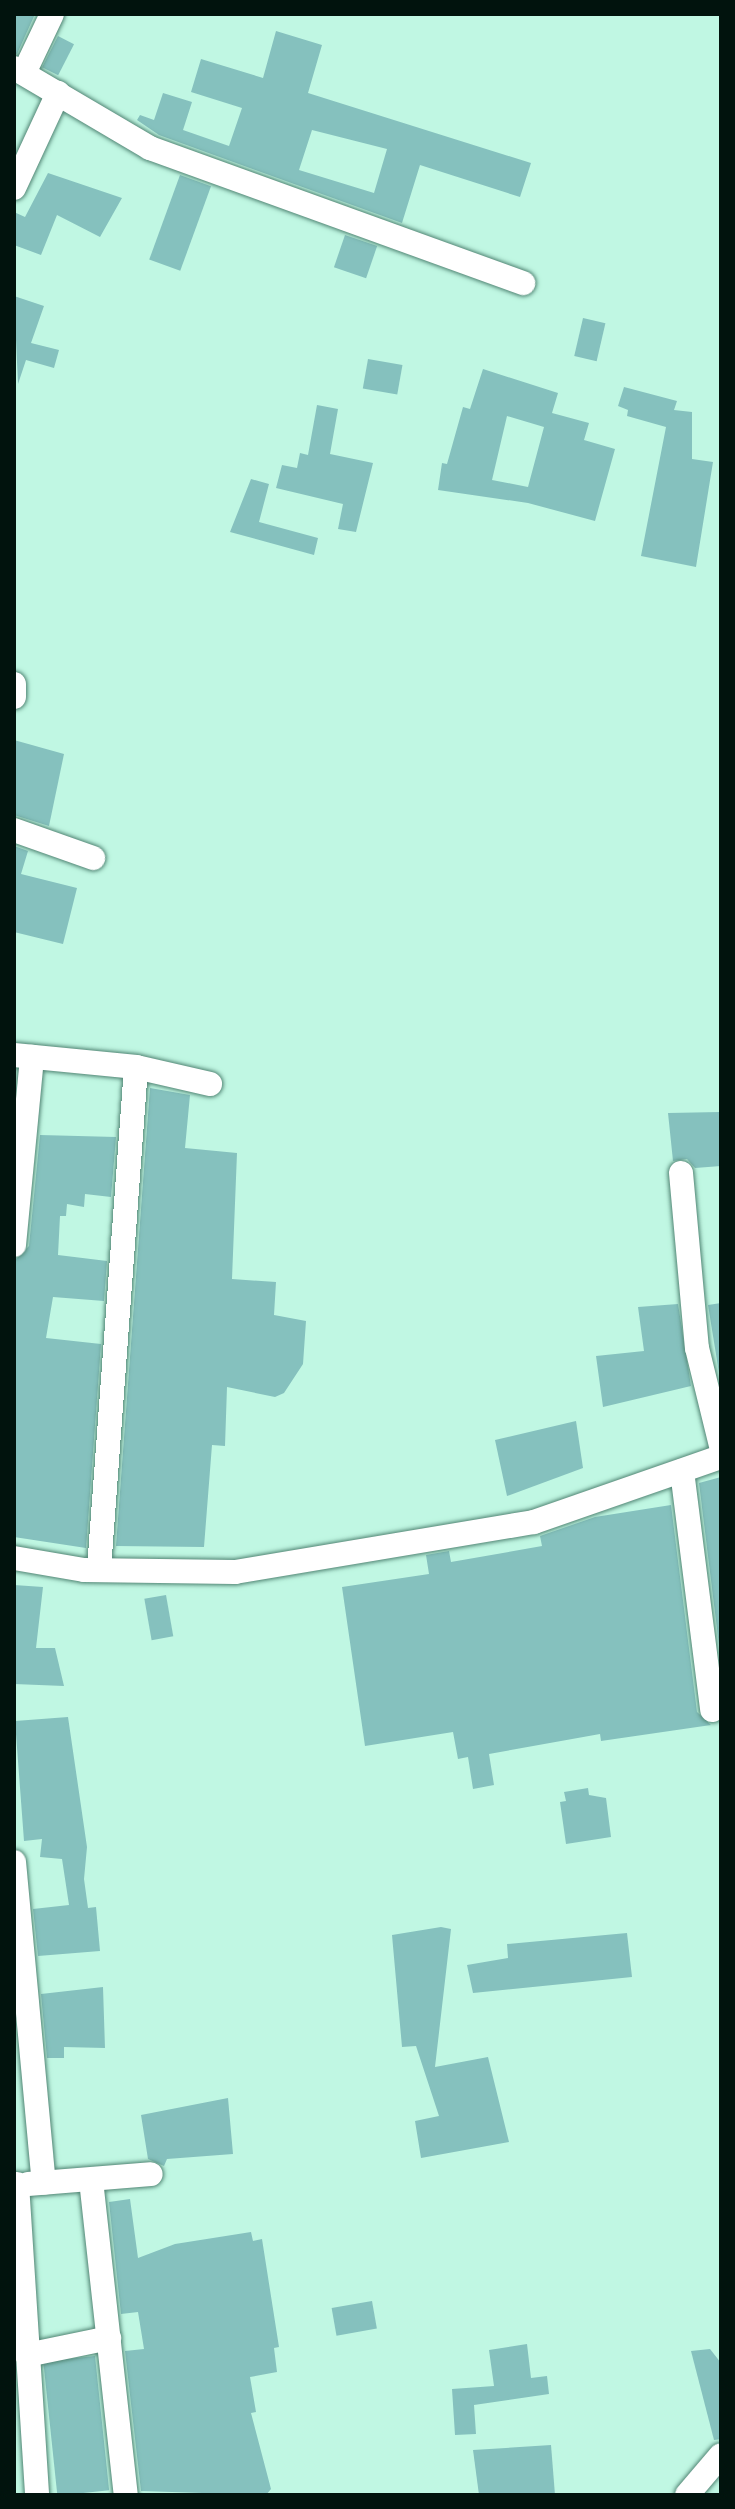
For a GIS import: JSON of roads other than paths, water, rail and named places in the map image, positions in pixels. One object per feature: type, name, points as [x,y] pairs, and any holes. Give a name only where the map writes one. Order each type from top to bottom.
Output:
[{"type":"street","points":[[52,14],[19,71],[150,148],[523,283]]},
{"type":"street","points":[[14,188],[58,93]]},
{"type":"street","points":[[14,684],[14,697]]},
{"type":"street","points":[[14,830],[93,858]]},
{"type":"street","points":[[14,1245],[23,1056],[136,1067],[210,1084]]},
{"type":"street","points":[[99,1569],[136,1067]]},
{"type":"street","points":[[681,1173],[697,1348],[721,1446]]},
{"type":"street","points":[[14,1558],[99,1569],[235,1572],[534,1522],[721,1457]]},
{"type":"street","points":[[682,1471],[712,1710]]},
{"type":"street","points":[[14,1862],[44,2183]]},
{"type":"street","points":[[37,2495],[16,2184],[151,2174]]},
{"type":"street","points":[[91,2180],[126,2495]]},
{"type":"street","points":[[27,2355],[109,2338]]},
{"type":"street","points":[[687,2495],[721,2455]]}]
